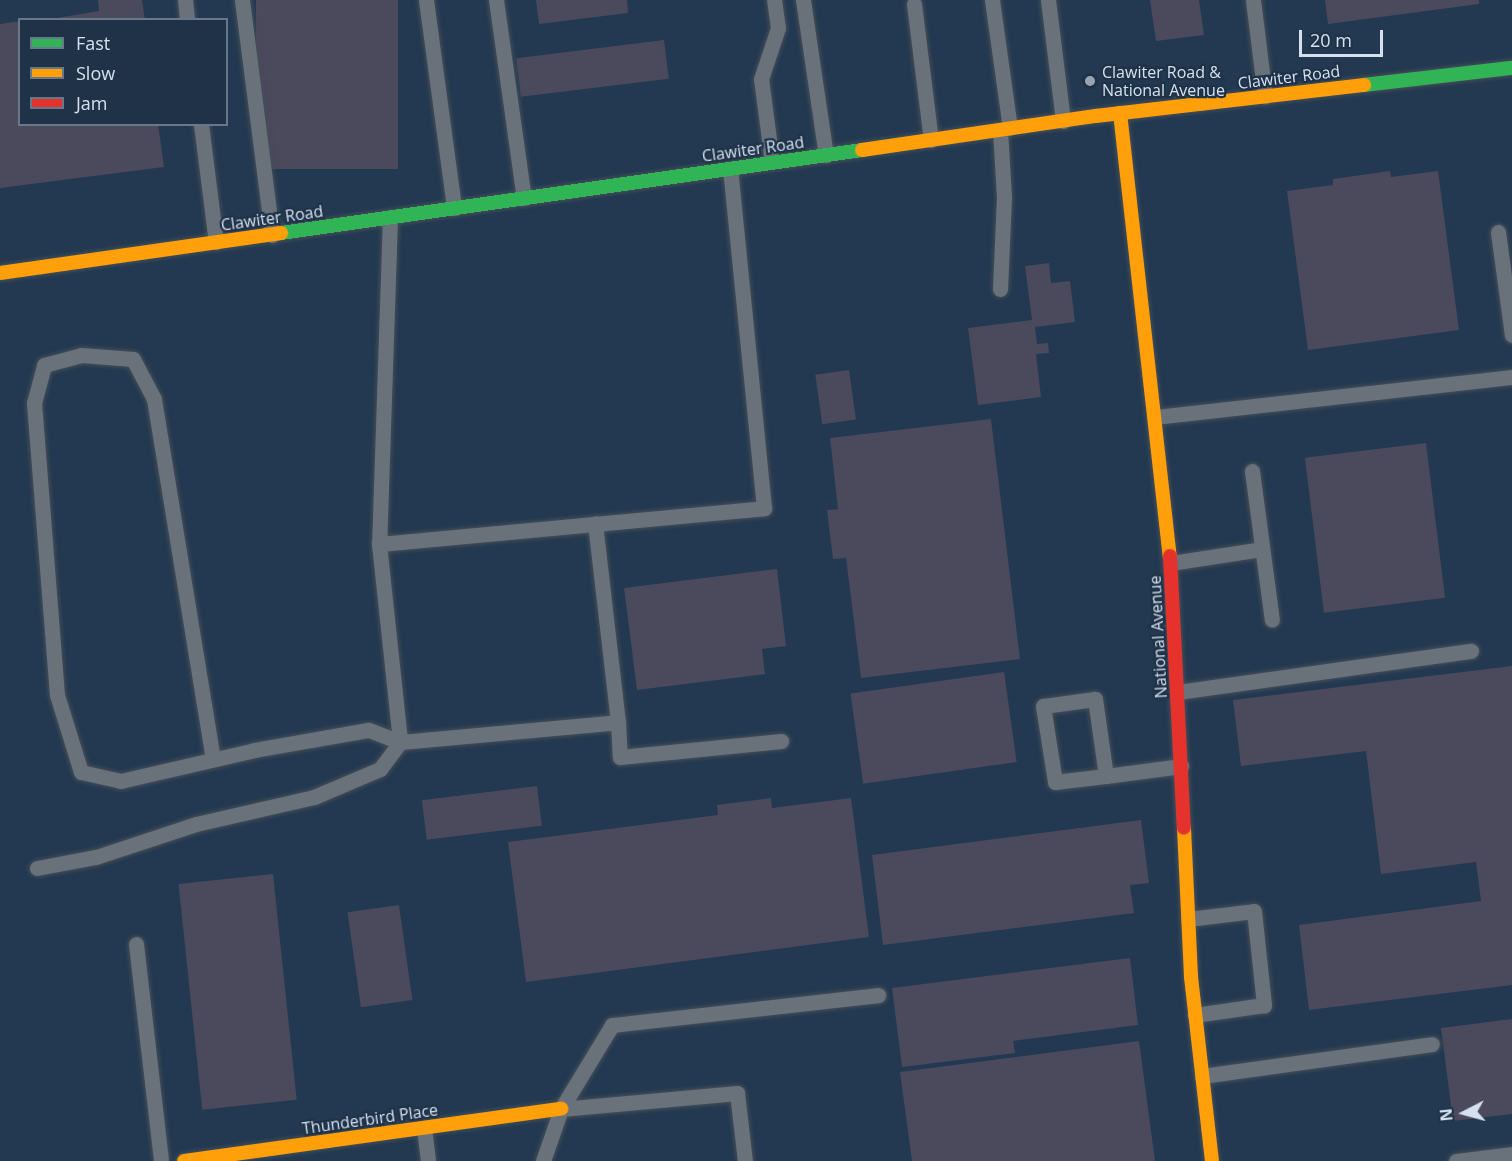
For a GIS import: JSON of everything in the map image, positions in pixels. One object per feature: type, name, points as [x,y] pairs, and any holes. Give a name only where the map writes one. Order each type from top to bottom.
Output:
[{"type":"main road","name":"Clawiter Road","points":[[0,273],[1120,113],[1512,68]]},
{"type":"main road","name":"National Avenue","points":[[1120,113],[1172,563],[1188,919],[1195,1016],[1212,1161]]},
{"type":"main road","name":"Thunderbird Place","points":[[184,1161],[561,1109]]},
{"type":"lane","points":[[185,0],[187,18]]},
{"type":"lane","points":[[242,0],[272,235]]},
{"type":"lane","points":[[426,0],[454,208]]},
{"type":"lane","points":[[496,0],[524,198]]},
{"type":"lane","points":[[772,162],[761,79],[778,28],[774,0]]},
{"type":"lane","points":[[803,0],[825,155]]},
{"type":"lane","points":[[992,0],[1005,129],[1000,289]]},
{"type":"lane","points":[[1048,0],[1064,121]]},
{"type":"lane","points":[[1253,0],[1265,96]]},
{"type":"lane","points":[[914,4],[931,140]]},
{"type":"lane","points":[[201,126],[216,242]]},
{"type":"lane","points":[[379,544],[764,508],[730,169]]},
{"type":"lane","points":[[37,868],[96,857],[195,824],[314,797],[380,769],[400,742],[379,544],[390,217]]},
{"type":"lane","points":[[1498,232],[1512,335]]},
{"type":"lane","points":[[213,759],[154,399],[133,359],[81,355],[44,365],[34,403],[57,695],[81,772],[121,781],[213,759],[368,730],[400,742],[618,722]]},
{"type":"lane","points":[[1155,417],[1512,377]]},
{"type":"lane","points":[[1252,471],[1272,620]]},
{"type":"lane","points":[[595,523],[618,722],[620,758],[781,741]]},
{"type":"lane","points":[[1172,563],[1262,549]]},
{"type":"lane","points":[[1178,692],[1471,651]]},
{"type":"lane","points":[[1106,776],[1095,699],[1043,706],[1055,782],[1106,776],[1181,766]]},
{"type":"lane","points":[[1188,919],[1254,911],[1264,1005],[1195,1016]]},
{"type":"lane","points":[[136,944],[160,1161]]},
{"type":"lane","points":[[543,1161],[561,1109],[612,1025],[878,995]]},
{"type":"lane","points":[[1202,1076],[1432,1044]]},
{"type":"lane","points":[[561,1109],[737,1093],[745,1161]]},
{"type":"lane","points":[[424,1128],[428,1161]]},
{"type":"lane","points":[[1456,1161],[1512,1154]]},
{"type":"shaded area","points":[[0,0],[1512,0],[1512,1161],[0,1161]]},
{"type":"building","points":[[98,0],[142,0],[145,18],[57,18],[99,11]]},
{"type":"building","points":[[256,0],[398,0],[398,169],[256,169]]},
{"type":"building","points":[[536,0],[627,0],[628,13],[539,24]]},
{"type":"building","points":[[1150,0],[1199,0],[1204,35],[1156,41]]},
{"type":"building","points":[[1325,0],[1479,0],[1479,4],[1328,24]]},
{"type":"building","points":[[18,21],[18,126],[158,126],[164,167],[0,188],[0,24]]},
{"type":"building","points":[[664,40],[669,79],[521,97],[516,58]]},
{"type":"building","points":[[1390,171],[1391,177],[1438,171],[1459,330],[1308,350],[1287,191],[1333,185],[1333,179]]},
{"type":"building","points":[[1049,263],[1051,283],[1070,281],[1075,322],[1035,327],[1037,344],[1048,343],[1049,353],[1036,354],[1041,397],[978,405],[968,328],[1032,320],[1025,266]]},
{"type":"building","points":[[849,370],[856,420],[822,424],[815,375]]},
{"type":"building","points":[[991,419],[1020,659],[861,678],[846,558],[833,559],[827,510],[838,509],[830,438]]},
{"type":"building","points":[[1426,443],[1445,598],[1324,613],[1305,458]]},
{"type":"building","points":[[777,569],[786,646],[762,649],[765,674],[637,690],[624,588]]},
{"type":"building","points":[[1512,666],[1512,985],[1309,1010],[1299,925],[1481,901],[1476,862],[1381,874],[1366,751],[1241,766],[1233,700]]},
{"type":"building","points":[[1004,672],[1017,762],[863,784],[851,694]]},
{"type":"building","points":[[537,786],[542,826],[427,840],[422,800]]},
{"type":"building","points":[[771,798],[772,808],[851,798],[869,937],[526,982],[508,842],[718,815],[717,805]]},
{"type":"building","points":[[1141,820],[1149,883],[1130,885],[1134,913],[883,945],[872,855]]},
{"type":"building","points":[[273,874],[297,1100],[202,1110],[179,884]]},
{"type":"building","points":[[399,905],[412,1000],[361,1007],[348,912]]},
{"type":"building","points":[[1130,958],[1138,1025],[1013,1041],[1015,1053],[902,1067],[892,988]]},
{"type":"building","points":[[1512,1019],[1512,1114],[1453,1121],[1441,1028]]},
{"type":"building","points":[[1139,1041],[1155,1161],[912,1161],[900,1072]]},
{"type":"traffic: fast","points":[[1364,85],[1512,68]]},
{"type":"traffic: fast","points":[[281,233],[862,150]]},
{"type":"traffic: slow","points":[[862,150],[1096,116],[1364,85]]},
{"type":"traffic: slow","points":[[1120,113],[1170,556]]},
{"type":"traffic: slow","points":[[0,273],[281,233]]},
{"type":"traffic: slow","points":[[1184,828],[1191,977],[1212,1161]]},
{"type":"traffic: slow","points":[[184,1161],[561,1109]]},
{"type":"traffic: jam","points":[[1170,556],[1184,828]]},
{"type":"place","name":"Clawiter Road & National Avenue","points":[[1090,81]]}]
